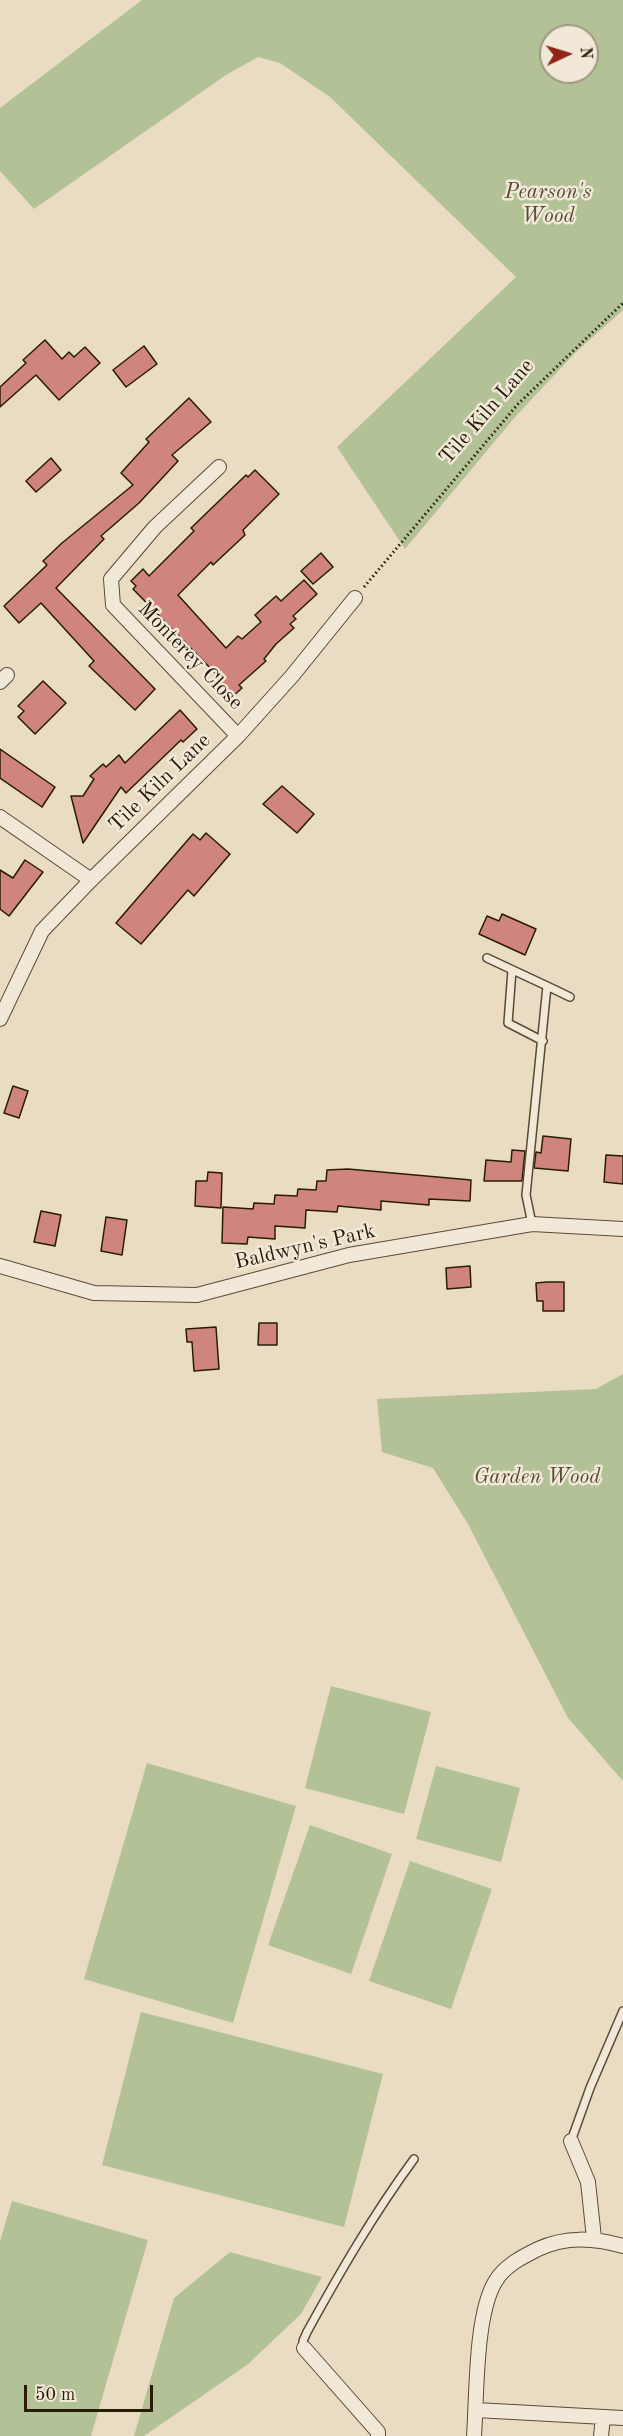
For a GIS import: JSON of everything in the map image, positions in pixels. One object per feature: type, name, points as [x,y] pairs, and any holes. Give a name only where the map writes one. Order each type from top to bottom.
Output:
[{"type":"street","name":"Monterey Close","points":[[219,467],[155,527],[111,579],[113,605],[238,736]]},
{"type":"street","name":"Tile Kiln Lane","points":[[0,1019],[42,931],[238,736],[292,676],[355,598]]},
{"type":"street","points":[[0,817],[91,880]]},
{"type":"street","name":"Baldwyn's Park","points":[[0,1266],[94,1293],[198,1295],[350,1255],[532,1224],[623,1229]]},
{"type":"street","points":[[571,2141],[588,2182],[594,2238]]},
{"type":"street","points":[[474,2436],[483,2317],[495,2281],[516,2260],[548,2245],[594,2238],[623,2246]]},
{"type":"street","points":[[304,2348],[378,2432],[378,2436]]},
{"type":"street","points":[[476,2410],[623,2418]]},
{"type":"street","points":[[602,2436],[603,2417]]},
{"type":"lane","points":[[487,958],[570,997]]},
{"type":"lane","points":[[512,970],[508,1023],[543,1041]]},
{"type":"lane","points":[[532,1224],[526,1196],[547,986]]},
{"type":"lane","points":[[571,2141],[590,2088],[623,2011]]},
{"type":"lane","points":[[304,2348],[303,2341],[307,2332],[352,2249],[414,2159]]},
{"type":"path","name":"Tile Kiln Lane","points":[[355,598],[518,404],[623,303]]},
{"type":"green space","name":"Pearson's Wood","points":[[142,0],[623,0],[623,310],[576,352],[515,417],[405,549],[337,447],[516,277],[330,97],[280,63],[258,57],[226,75],[34,209],[0,171],[0,108]]},
{"type":"green space","name":"Garden Wood","points":[[623,1374],[623,1781],[568,1718],[468,1524],[433,1468],[382,1452],[377,1399],[596,1389]]},
{"type":"green space","points":[[331,1686],[431,1712],[404,1814],[305,1788]]},
{"type":"green space","points":[[147,1763],[296,1806],[233,2023],[84,1979]]},
{"type":"green space","points":[[436,1766],[520,1788],[501,1862],[416,1839]]},
{"type":"green space","points":[[310,1825],[392,1854],[351,1974],[268,1945]]},
{"type":"green space","points":[[410,1861],[492,1889],[451,2009],[369,1981]]},
{"type":"green space","points":[[141,2012],[383,2074],[344,2227],[102,2165]]},
{"type":"green space","points":[[12,2201],[148,2240],[91,2436],[0,2436],[0,2241]]},
{"type":"green space","points":[[230,2252],[322,2277],[301,2314],[247,2365],[144,2436],[134,2436],[174,2298]]},
{"type":"building","points":[[45,340],[62,359],[69,352],[74,357],[85,347],[100,363],[59,400],[36,375],[0,407],[0,387],[26,363],[23,360]]},
{"type":"building","points":[[144,346],[157,364],[126,387],[113,370]]},
{"type":"building","points":[[189,398],[211,422],[172,455],[178,461],[139,503],[101,536],[104,539],[56,588],[155,689],[135,710],[89,666],[94,661],[41,603],[19,623],[4,606],[47,565],[43,561],[62,543],[133,485],[121,473],[149,442],[146,439]]},
{"type":"building","points":[[51,458],[61,470],[36,492],[26,481]]},
{"type":"building","points":[[255,470],[279,494],[243,530],[245,535],[213,565],[211,562],[178,595],[226,648],[238,636],[242,639],[261,622],[255,615],[276,596],[281,601],[304,580],[317,594],[293,616],[296,619],[290,624],[294,628],[276,644],[264,659],[266,661],[239,685],[242,688],[228,701],[212,684],[219,677],[133,589],[136,586],[131,581],[143,569],[149,576],[194,531],[191,528],[246,475],[248,477]]},
{"type":"building","points":[[321,553],[333,567],[313,584],[301,571]]},
{"type":"building","points":[[43,681],[66,703],[35,734],[18,717],[24,711],[18,706]]},
{"type":"building","points":[[180,710],[197,729],[183,742],[181,740],[126,793],[121,787],[83,843],[71,796],[83,796],[94,779],[90,776],[103,764],[106,767],[119,755],[125,763]]},
{"type":"building","points":[[0,749],[55,787],[42,807],[0,778]]},
{"type":"building","points":[[282,786],[314,814],[297,833],[263,804]]},
{"type":"building","points":[[206,833],[230,854],[194,896],[188,890],[141,944],[116,923],[193,834],[200,840]]},
{"type":"building","points":[[25,860],[43,872],[9,916],[0,909],[0,870],[13,878]]},
{"type":"building","points":[[502,914],[536,929],[525,955],[479,934],[487,916],[499,921]]},
{"type":"building","points":[[13,1086],[28,1091],[19,1118],[4,1113]]},
{"type":"building","points":[[543,1136],[571,1139],[568,1171],[534,1168],[536,1152],[541,1153]]},
{"type":"building","points":[[512,1150],[525,1151],[522,1181],[484,1181],[486,1160],[511,1162]]},
{"type":"building","points":[[606,1155],[623,1156],[623,1184],[604,1182]]},
{"type":"building","points":[[348,1169],[471,1180],[470,1201],[429,1199],[429,1205],[381,1201],[381,1210],[338,1206],[337,1212],[306,1210],[305,1228],[275,1226],[275,1239],[248,1237],[247,1244],[222,1243],[223,1207],[253,1209],[254,1203],[274,1204],[275,1195],[297,1196],[298,1189],[316,1190],[317,1181],[326,1181],[327,1170]]},
{"type":"building","points":[[208,1172],[222,1173],[221,1208],[195,1206],[196,1181],[207,1181]]},
{"type":"building","points":[[41,1211],[61,1215],[55,1246],[34,1242]]},
{"type":"building","points":[[106,1217],[127,1220],[122,1255],[101,1251]]},
{"type":"building","points":[[470,1266],[471,1287],[447,1289],[446,1268]]},
{"type":"building","points":[[564,1282],[564,1311],[543,1311],[543,1301],[537,1301],[536,1283]]},
{"type":"building","points":[[259,1323],[277,1323],[277,1345],[258,1345]]},
{"type":"building","points":[[216,1327],[219,1369],[194,1371],[192,1342],[187,1342],[186,1329]]}]
